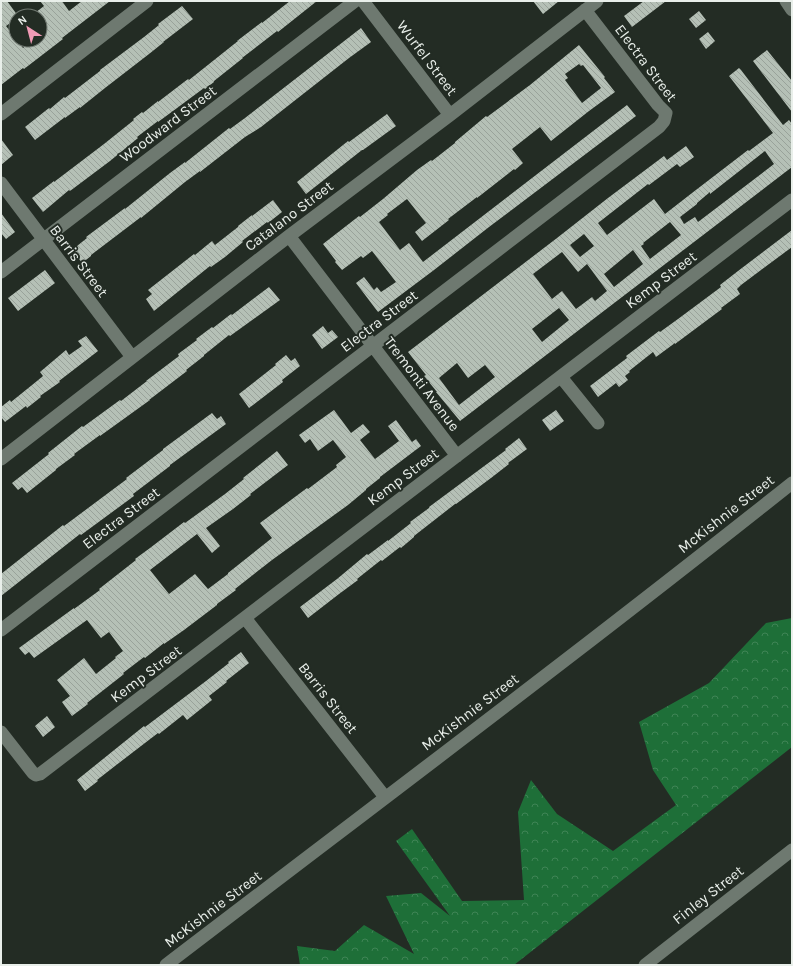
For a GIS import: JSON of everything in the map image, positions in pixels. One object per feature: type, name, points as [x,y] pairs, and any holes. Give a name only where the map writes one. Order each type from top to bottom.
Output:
[{"type":"street","points":[[1,114],[147,1]]},
{"type":"street","name":"Woodward Street","points":[[1,272],[355,1]]},
{"type":"street","name":"Wurfel Street","points":[[363,1],[450,115]]},
{"type":"street","name":"Catalano Street","points":[[1,459],[289,236],[450,115],[597,1]]},
{"type":"street","points":[[786,1],[792,10]]},
{"type":"street","name":"Electra Street","points":[[1,630],[659,127],[664,121],[666,113],[658,105],[585,10]]},
{"type":"street","name":"Barris Street","points":[[1,184],[132,357]]},
{"type":"street","name":"Kemp Street","points":[[1,732],[33,773],[36,775],[40,774],[792,200]]},
{"type":"street","name":"Tremonti Avenue","points":[[289,236],[457,456]]},
{"type":"street","points":[[561,376],[598,423]]},
{"type":"street","name":"McKishnie Street","points":[[166,965],[689,564],[792,483]]},
{"type":"street","name":"Barris Street","points":[[245,618],[385,797]]},
{"type":"street","name":"Finley Street","points":[[645,965],[792,850]]},
{"type":"green space","points":[[792,618],[792,747],[514,965],[300,965],[297,946],[335,951],[364,925],[414,954],[386,896],[421,893],[450,916],[396,841],[412,829],[462,901],[524,900],[518,812],[531,780],[557,814],[613,851],[676,805],[653,770],[639,722],[709,683],[766,623]]},
{"type":"building","points":[[1,1],[7,1],[12,8],[8,8],[8,25],[6,26],[8,29],[8,48],[48,48],[48,8],[41,8],[44,6],[40,1],[62,1],[69,11],[82,1],[110,1],[62,38],[63,39],[1,85]]},
{"type":"building","points":[[290,1],[317,1],[242,58],[205,89],[204,88],[137,137],[138,138],[110,161],[70,191],[69,190],[43,212],[32,198],[104,144],[142,112],[143,113],[188,79],[189,80]]},
{"type":"building","points":[[533,1],[559,1],[543,14]]},
{"type":"building","points":[[644,1],[666,1],[632,27],[624,16]]},
{"type":"building","points":[[182,6],[193,19],[80,108],[65,117],[35,140],[25,127],[64,97],[65,98]]},
{"type":"building","points":[[699,11],[706,20],[696,28],[689,19]]},
{"type":"building","points":[[361,28],[371,42],[261,127],[245,137],[185,182],[82,263],[72,250],[87,238],[86,237],[125,209],[229,128],[230,129],[245,118]]},
{"type":"building","points":[[708,32],[715,41],[706,49],[699,39]]},
{"type":"building","points":[[579,45],[615,92],[551,141],[540,127],[512,149],[523,163],[448,219],[449,220],[422,241],[415,232],[426,223],[407,199],[379,222],[400,250],[409,243],[423,262],[627,105],[636,116],[378,312],[356,283],[364,277],[374,290],[377,287],[381,292],[396,282],[372,251],[363,258],[361,256],[342,270],[323,244],[383,199],[417,170],[431,160],[432,161],[455,143],[486,116],[487,117],[530,85]],"holes":[[[579,64],[581,66],[583,65],[601,88],[582,103],[565,80],[568,78],[565,74]]]},
{"type":"building","points":[[767,50],[792,81],[792,112],[753,61]]},
{"type":"building","points":[[739,68],[783,125],[789,120],[792,124],[792,167],[460,421],[436,392],[424,376],[426,375],[408,352],[664,156],[667,160],[686,146],[694,157],[680,167],[677,164],[649,185],[648,184],[598,223],[607,235],[654,199],[665,214],[748,150],[749,151],[773,133],[729,76]],"holes":[[[765,151],[774,164],[698,222],[695,217],[684,224],[680,217],[710,192],[710,194]],[[670,222],[681,235],[650,259],[641,246],[644,244],[643,243]],[[584,234],[594,246],[580,257],[570,245]],[[633,250],[643,264],[614,287],[604,274]],[[562,252],[578,272],[587,264],[607,291],[595,301],[592,297],[576,309],[562,291],[552,299],[533,274]],[[559,308],[569,320],[542,342],[532,329]],[[457,363],[468,378],[485,365],[495,377],[459,405],[439,378]]]},
{"type":"building","points":[[387,114],[396,126],[362,150],[306,194],[297,182],[348,141],[349,142]]},
{"type":"building","points":[[1,139],[13,155],[1,165]]},
{"type":"building","points":[[273,200],[282,212],[242,241],[243,242],[225,257],[211,267],[210,266],[154,311],[146,299],[152,294],[148,290],[212,241],[215,245]]},
{"type":"building","points":[[1,213],[15,232],[6,239],[1,233]]},
{"type":"building","points":[[792,230],[792,247],[741,285],[737,289],[740,294],[656,357],[653,352],[629,371],[630,372],[625,376],[628,380],[619,387],[616,383],[598,397],[590,386],[627,358],[626,356],[721,287],[720,285]]},
{"type":"building","points":[[45,270],[55,283],[18,311],[8,298]]},
{"type":"building","points":[[269,287],[280,300],[230,336],[229,335],[150,400],[74,454],[75,455],[27,493],[22,487],[18,490],[12,483],[82,426],[83,427],[120,400],[121,401],[179,356],[178,354],[197,340],[196,339],[231,314],[232,315]]},
{"type":"building","points":[[323,326],[328,333],[332,330],[338,337],[322,349],[312,335]]},
{"type":"building","points":[[86,336],[98,351],[40,396],[41,397],[27,408],[26,406],[5,422],[1,417],[1,407],[10,400],[11,402],[43,376],[40,372],[66,350],[69,355],[82,346],[78,341]]},
{"type":"building","points":[[286,355],[291,361],[295,358],[300,366],[282,380],[283,382],[249,408],[239,394],[276,365],[275,364]]},
{"type":"building","points":[[334,410],[351,433],[363,424],[370,432],[360,440],[375,459],[399,441],[388,426],[396,420],[412,442],[416,439],[421,446],[380,477],[348,505],[272,560],[217,605],[123,673],[124,674],[72,716],[62,702],[70,696],[57,680],[84,658],[96,674],[116,658],[115,657],[123,651],[109,632],[101,638],[87,620],[34,658],[29,652],[25,655],[19,648],[100,590],[99,589],[136,560],[135,559],[184,522],[185,523],[225,494],[277,451],[288,465],[233,509],[206,528],[220,546],[212,553],[197,534],[150,570],[169,594],[195,574],[208,589],[228,574],[272,538],[260,523],[337,467],[336,465],[346,457],[333,440],[318,451],[310,439],[305,443],[299,435]]},
{"type":"building","points":[[556,410],[564,421],[550,431],[542,420]]},
{"type":"building","points":[[212,413],[217,419],[221,416],[226,424],[170,465],[133,494],[134,496],[81,535],[80,534],[1,596],[1,574],[63,525],[64,526],[127,479],[126,478],[163,449]]},
{"type":"building","points":[[519,438],[527,449],[414,536],[401,548],[400,547],[382,561],[381,560],[357,579],[358,580],[308,618],[300,607],[367,554],[368,555],[388,541],[429,507],[506,450],[505,449]]},
{"type":"building","points":[[241,652],[249,663],[209,696],[212,700],[187,720],[183,715],[115,766],[85,791],[77,780],[144,726],[145,727],[206,681]]},
{"type":"building","points":[[47,716],[55,727],[43,737],[35,726]]}]
